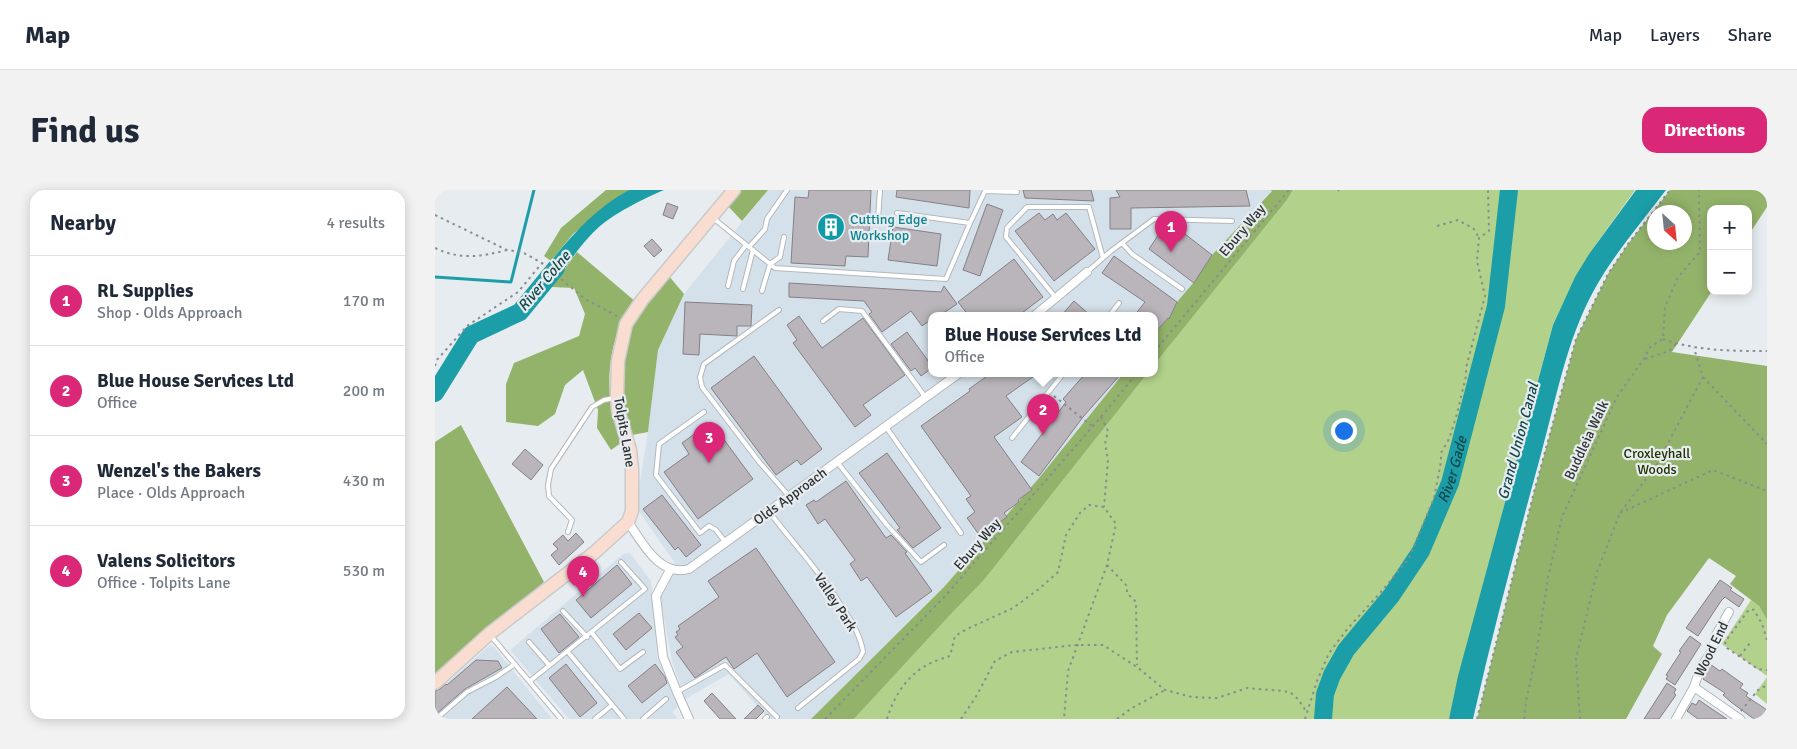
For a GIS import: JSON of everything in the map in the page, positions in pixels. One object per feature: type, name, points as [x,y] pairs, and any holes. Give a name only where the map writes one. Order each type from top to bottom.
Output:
[{"type":"main road","name":"Tolpits Lane","points":[[628,522],[632,511],[632,468],[630,450],[618,410],[617,398],[618,361],[626,324],[642,300],[734,190]]},
{"type":"main road","points":[[435,683],[489,634],[594,553],[628,522]]},
{"type":"street","points":[[1039,312],[1087,272]]},
{"type":"street","name":"Olds Approach","points":[[670,570],[677,572],[689,569],[954,377]]},
{"type":"street","points":[[628,522],[655,559],[670,570],[656,596],[663,657],[689,719]]},
{"type":"street","name":"Wood End","points":[[1675,719],[1681,712],[1694,687],[1701,669],[1713,649],[1715,637],[1729,612]]},
{"type":"street","points":[[1694,687],[1739,718]]},
{"type":"lane","points":[[728,286],[734,261],[765,229],[767,219],[787,190]]},
{"type":"lane","points":[[878,220],[880,190]]},
{"type":"lane","points":[[711,216],[775,268],[947,279],[985,191],[1017,192]]},
{"type":"lane","points":[[1057,298],[1006,237],[1007,228],[1027,207],[1089,207],[1103,258]]},
{"type":"lane","points":[[897,213],[970,223]]},
{"type":"lane","points":[[1087,272],[1121,243],[1155,219],[1232,220]]},
{"type":"lane","points":[[762,291],[770,264],[779,257],[784,237]]},
{"type":"lane","points":[[1121,243],[1132,254],[1182,289]]},
{"type":"lane","points":[[743,289],[749,247]]},
{"type":"lane","points":[[1112,312],[1119,303]]},
{"type":"lane","points":[[823,320],[839,309],[862,311],[925,398]]},
{"type":"lane","points":[[779,310],[704,364],[699,377],[702,387],[761,464],[789,496]]},
{"type":"lane","points":[[1012,438],[1060,377]]},
{"type":"lane","points":[[568,532],[572,520],[549,496],[548,484],[551,469],[592,408],[604,400],[617,398]]},
{"type":"lane","points":[[704,412],[659,444],[656,475],[700,533],[709,526],[716,530],[726,543]]},
{"type":"lane","points":[[886,427],[961,533]]},
{"type":"lane","points":[[837,462],[887,525],[921,562],[944,545]]},
{"type":"lane","name":"Valley Park","points":[[769,511],[779,526],[817,570],[835,596],[862,644],[863,652],[859,659],[798,708]]},
{"type":"lane","points":[[530,681],[645,589],[621,562]]},
{"type":"lane","points":[[563,611],[587,637]]},
{"type":"lane","points":[[592,633],[620,669],[643,652]]},
{"type":"lane","points":[[489,634],[561,719]]},
{"type":"lane","points":[[529,642],[549,665]]},
{"type":"lane","points":[[568,652],[624,719]]},
{"type":"lane","points":[[436,719],[467,692],[496,677],[515,664]]},
{"type":"lane","points":[[677,692],[725,665],[777,716]]},
{"type":"lane","points":[[643,719],[666,699]]},
{"type":"lane","points":[[595,719],[612,705]]},
{"type":"path","name":"Ebury Way","points":[[1158,347],[1289,190]]},
{"type":"path","points":[[1479,238],[1489,231],[1488,190]]},
{"type":"path","points":[[1477,719],[1534,492],[1576,339],[1608,274],[1628,244],[1670,190]]},
{"type":"path","points":[[1699,190],[1699,252],[1678,277],[1665,307],[1663,339],[1676,344],[1688,344],[1693,348],[1703,377],[1767,444]]},
{"type":"path","points":[[435,215],[507,250],[522,252],[542,262],[585,299],[620,317],[626,324]]},
{"type":"path","points":[[1305,719],[1329,653],[1348,628],[1409,558],[1434,498],[1441,453],[1449,439],[1457,414],[1467,376],[1466,368],[1485,296],[1477,261],[1479,238],[1473,230],[1458,220],[1437,226]]},
{"type":"path","points":[[435,248],[469,257],[486,256],[507,250]]},
{"type":"path","points":[[435,366],[436,361],[467,326],[518,292],[542,262]]},
{"type":"path","name":"Buddleia Walk","points":[[1523,719],[1525,701],[1536,656],[1548,578],[1562,517],[1618,395],[1644,359],[1650,347],[1663,339]]},
{"type":"path","points":[[1644,359],[1669,351],[1676,344]]},
{"type":"path","points":[[1693,348],[1767,351]]},
{"type":"path","name":"Ebury Way","points":[[825,719],[946,595],[1134,377]]},
{"type":"path","points":[[1580,719],[1576,659],[1597,572],[1620,514],[1656,466],[1703,377]]},
{"type":"path","points":[[1049,392],[1091,426]]},
{"type":"path","points":[[1065,719],[1068,671],[1107,564],[1116,524],[1104,506],[1108,460],[1105,444],[1108,431],[1101,417]]},
{"type":"path","points":[[1620,514],[1713,470],[1767,491]]},
{"type":"path","points":[[887,719],[891,704],[905,682],[922,667],[951,656],[955,636],[973,625],[1013,608],[1058,572],[1066,536],[1080,513],[1089,505],[1104,506]]},
{"type":"path","points":[[1107,564],[1127,586],[1127,594],[1136,602],[1137,666]]},
{"type":"path","points":[[1767,640],[1760,620],[1754,610],[1751,609],[1725,642],[1727,648],[1758,669],[1767,670]]},
{"type":"path","points":[[1740,656],[1750,643]]},
{"type":"path","points":[[961,719],[977,695],[995,661],[1012,652],[1076,645],[1103,645],[1137,666],[1165,690],[1193,697],[1217,698],[1247,688],[1284,691],[1299,699],[1307,712]]},
{"type":"path","points":[[1739,718],[1758,690],[1767,685]]},
{"type":"path","points":[[1117,719],[1132,708],[1165,690]]},
{"type":"shaded area","points":[[768,190],[1272,190],[1212,255],[1194,283],[1177,302],[1169,319],[1158,331],[1158,312],[928,312],[928,377],[1123,377],[1032,490],[944,587],[811,719],[768,719],[729,674],[685,699],[672,661],[660,596],[675,563],[636,507],[658,350],[684,294]]},
{"type":"shaded area","points":[[630,553],[651,581],[657,657],[680,705],[672,712],[678,719],[569,719],[510,650],[623,554]]},
{"type":"shaded area","points":[[490,645],[494,647],[552,719],[435,719],[435,693]]},
{"type":"green space","points":[[606,190],[629,190],[573,234],[551,261],[544,256],[561,228]]},
{"type":"green space","points":[[740,190],[768,190],[742,221],[727,205]]},
{"type":"green space","points":[[1270,190],[1293,190],[1287,200],[1158,360],[1158,330],[1212,255],[1272,191]]},
{"type":"green space","points":[[1293,190],[1635,190],[1589,254],[1574,280],[1553,325],[1449,719],[854,719],[984,580],[1145,377],[1158,377],[1158,360],[1287,200]]},
{"type":"green space","name":"Croxleyhall Woods","points":[[1670,190],[1767,190],[1767,207],[1752,230],[1752,205],[1707,205],[1707,295],[1709,295],[1672,352],[1767,366],[1767,620],[1759,606],[1730,584],[1736,576],[1709,558],[1667,615],[1653,646],[1662,654],[1626,719],[1477,719],[1534,492],[1576,339],[1608,274],[1647,220],[1647,250],[1692,250],[1692,205],[1658,205]]},
{"type":"green space","points":[[577,252],[636,302],[621,324],[610,364],[609,378],[612,410],[621,443],[611,450],[597,428],[598,410],[583,370],[565,385],[555,414],[538,426],[506,422],[506,384],[514,363],[579,336],[585,314],[574,288],[552,287]]},
{"type":"green space","points":[[668,275],[684,294],[658,350],[648,432],[632,435],[622,404],[623,369],[629,335],[639,312]]},
{"type":"green space","points":[[1121,377],[1145,377],[984,580],[854,719],[811,719],[944,587],[1039,478]]},
{"type":"green space","points":[[461,425],[544,582],[435,679],[435,442]]},
{"type":"green space","points":[[1751,600],[1759,606],[1767,620],[1767,676],[1722,644]]},
{"type":"green space","points":[[1767,677],[1767,704],[1755,694]]},
{"type":"water","points":[[629,190],[664,190],[624,210],[596,229],[552,287],[532,286],[564,245],[587,221],[614,199]]},
{"type":"water","points":[[1636,190],[1666,190],[1654,205],[1647,205],[1647,214],[1609,265],[1584,311],[1562,372],[1505,586],[1473,719],[1449,719],[1458,676],[1553,325],[1575,277],[1589,254]]},
{"type":"building","name":"Cutting Edge Workshop","points":[[809,190],[871,190],[868,257],[846,256],[845,266],[791,263],[795,197],[808,198]]},
{"type":"building","points":[[897,190],[970,190],[969,208],[896,197]]},
{"type":"building","points":[[1023,190],[1091,190],[1094,201],[1025,198]]},
{"type":"building","points":[[1116,190],[1246,190],[1250,206],[1131,208],[1131,229],[1110,229],[1110,198],[1120,197]]},
{"type":"building","points":[[667,203],[678,207],[673,219],[663,215]]},
{"type":"building","points":[[987,204],[1003,210],[980,276],[963,270]]},
{"type":"building","points":[[1039,213],[1045,220],[1053,214],[1057,220],[1066,213],[1095,249],[1054,281],[1015,231]]},
{"type":"building","points":[[893,227],[941,234],[937,266],[888,260]]},
{"type":"building","points":[[1176,227],[1212,255],[1194,283],[1149,249],[1159,234],[1167,239]]},
{"type":"building","points":[[652,239],[662,250],[654,257],[644,246]]},
{"type":"building","points":[[1114,256],[1177,302],[1169,319],[1158,329],[1158,312],[1137,312],[1145,302],[1102,273]]},
{"type":"building","points":[[1014,259],[1043,297],[1023,312],[966,312],[958,302]]},
{"type":"building","points":[[789,283],[941,292],[944,286],[957,304],[945,312],[928,312],[928,322],[922,326],[911,311],[882,332],[869,314],[872,312],[864,301],[789,297]]},
{"type":"building","points":[[1074,301],[1086,312],[1064,312]]},
{"type":"building","points":[[685,302],[752,305],[751,326],[737,326],[737,336],[700,334],[699,355],[683,354]]},
{"type":"building","points":[[799,316],[822,348],[863,318],[905,375],[863,405],[871,415],[855,427],[793,343],[797,340],[787,325]]},
{"type":"building","points":[[907,332],[928,361],[928,371],[921,376],[915,368],[911,371],[891,344]]},
{"type":"building","points":[[754,356],[822,449],[801,465],[797,460],[776,475],[711,388]]},
{"type":"building","points":[[986,377],[1033,377],[1006,396],[1022,417],[994,437],[1032,490],[1004,513],[1007,517],[980,536],[967,518],[975,512],[966,499],[971,496],[921,426],[970,391],[969,389]]},
{"type":"building","points":[[1082,377],[1118,377],[1083,417],[1039,476],[1021,462],[1066,402],[1063,399]]},
{"type":"building","points":[[711,422],[753,479],[698,519],[664,472],[689,454],[682,443]]},
{"type":"building","points":[[525,449],[543,465],[531,480],[512,464]]},
{"type":"building","points":[[887,453],[941,528],[913,548],[897,530],[900,528],[859,473]]},
{"type":"building","points":[[846,481],[886,538],[891,535],[907,552],[905,553],[932,591],[896,617],[867,577],[861,581],[850,564],[855,560],[825,519],[818,524],[806,505],[814,500],[816,502]]},
{"type":"building","points":[[662,495],[701,545],[686,557],[678,547],[675,550],[643,509]]},
{"type":"building","points":[[576,533],[584,542],[559,565],[551,555],[558,549],[553,544],[563,535],[568,541]]},
{"type":"building","points":[[756,548],[835,662],[787,697],[757,653],[734,669],[726,657],[695,678],[676,652],[683,647],[675,637],[678,635],[676,632],[680,629],[678,626],[719,597],[708,581]]},
{"type":"building","points":[[617,565],[632,584],[591,618],[576,600]]},
{"type":"building","points":[[1720,580],[1732,588],[1730,590],[1744,599],[1739,607],[1725,597],[1698,636],[1686,628]]},
{"type":"building","points":[[639,613],[652,628],[626,650],[613,634]]},
{"type":"building","points":[[560,614],[579,637],[559,653],[541,629]]},
{"type":"building","points":[[1690,636],[1701,644],[1675,685],[1666,679],[1668,676],[1666,675],[1681,652],[1679,651]]},
{"type":"building","points":[[476,660],[498,661],[502,668],[465,689],[435,715],[435,691],[447,685]]},
{"type":"building","points":[[566,664],[597,703],[580,717],[549,678]]},
{"type":"building","points":[[655,664],[665,677],[667,683],[642,703],[628,686]]},
{"type":"building","points":[[1710,664],[1720,671],[1722,669],[1743,684],[1740,688],[1748,693],[1746,696],[1767,710],[1767,719],[1754,719],[1723,695],[1725,693],[1703,679],[1707,673],[1705,671]]},
{"type":"building","points":[[1667,683],[1676,689],[1674,693],[1676,695],[1659,719],[1644,719]]},
{"type":"building","points":[[507,687],[537,719],[472,719]]},
{"type":"building","points":[[712,693],[736,719],[720,719],[704,701]]},
{"type":"building","points":[[1699,700],[1727,719],[1698,719],[1687,711],[1692,703],[1696,705]]},
{"type":"building","points":[[758,705],[764,711],[756,719],[744,719]]},
{"type":"waterway","points":[[435,277],[511,282],[534,190]]},
{"type":"waterway","name":"River Gade","points":[[1323,719],[1325,694],[1332,675],[1346,650],[1391,596],[1421,551],[1450,483],[1496,306],[1509,190]]},
{"type":"waterway","name":"River Colne","points":[[435,393],[471,335],[520,312],[556,268]]},
{"type":"place","name":"Cutting Edge Workshop","points":[[831,227]]},
{"type":"place","name":"RL Supplies","points":[[1171,252]]},
{"type":"place","name":"Blue House Services Ltd","points":[[1043,435]]},
{"type":"place","name":"Wenzel's the Bakers","points":[[709,463]]},
{"type":"place","name":"Valens Solicitors","points":[[583,597]]},
{"type":"water label","name":"Grand Union Canal","points":[[1518,441]]}]
